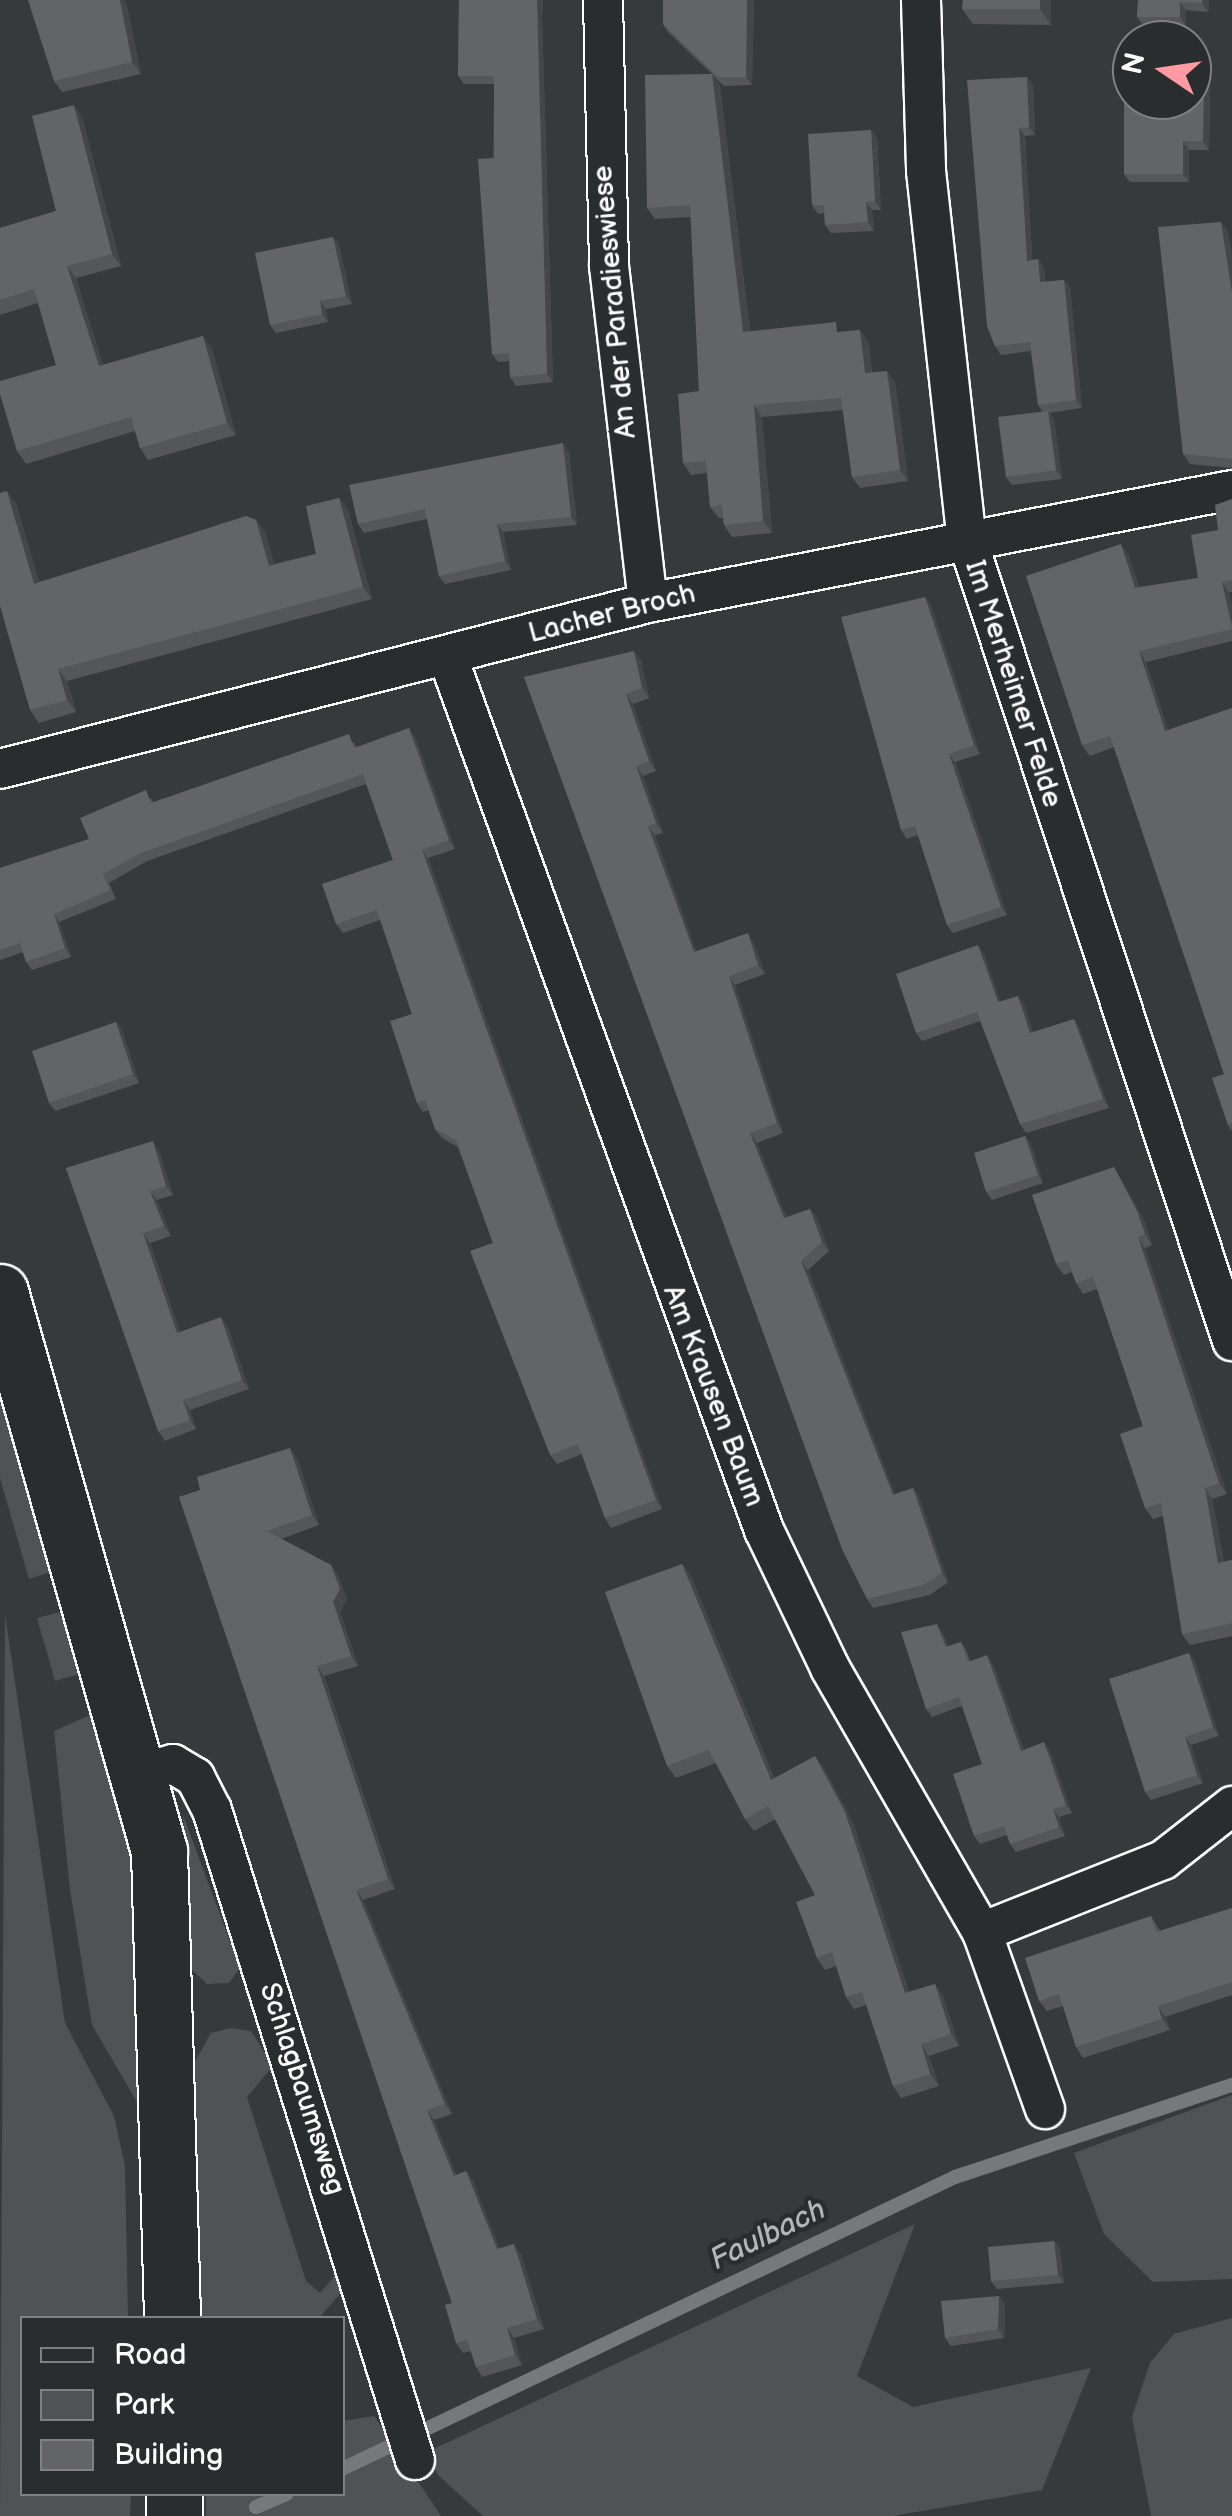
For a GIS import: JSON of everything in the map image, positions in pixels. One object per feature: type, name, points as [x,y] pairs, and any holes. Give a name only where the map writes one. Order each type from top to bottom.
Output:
[{"type":"main road","points":[[0,1292],[140,1773],[166,1934],[172,2316]]},
{"type":"street","name":"An der Paradieswiese","points":[[603,0],[609,266],[648,603]]},
{"type":"street","name":"Im Merheimer Felde","points":[[921,0],[926,171],[966,536],[1232,1341]]},
{"type":"street","name":"Lacher Broch","points":[[0,769],[648,603],[966,536],[1232,490]]},
{"type":"street","name":"Am Krausen Baum","points":[[446,655],[764,1530],[830,1668],[982,1932],[1045,2109]]},
{"type":"street","name":"Schlagbaumsweg","points":[[140,1773],[173,1764],[195,1777],[212,1810],[354,2249],[399,2424],[415,2460]]},
{"type":"street","points":[[982,1932],[1163,1860],[1232,1806]]},
{"type":"green space","points":[[0,1370],[53,1571],[29,1579],[0,1478]]},
{"type":"green space","points":[[64,1611],[85,1672],[55,1681],[37,1618]]},
{"type":"green space","points":[[5,1614],[65,2023],[114,2116],[125,2166],[128,2316],[20,2316],[20,2496],[131,2496],[130,2516],[0,2516]]},
{"type":"green space","points":[[99,1711],[124,1797],[143,1938],[140,2107],[92,2025],[70,1890],[54,1731]]},
{"type":"green space","points":[[183,1815],[240,1968],[229,1983],[207,1984],[191,1969]]},
{"type":"green space","points":[[231,2028],[251,2031],[273,2066],[247,2097],[306,2281],[320,2293],[339,2271],[345,2288],[321,2316],[196,2316],[193,2065],[211,2033]]},
{"type":"green space","points":[[1232,2095],[1232,2279],[1153,2282],[1104,2234],[1074,2153]]},
{"type":"green space","points":[[915,2224],[857,2376],[913,2407],[1091,2368],[1042,2490],[893,2516],[483,2516],[438,2475],[427,2452]]},
{"type":"green space","points":[[1232,2318],[1232,2516],[1151,2516],[1132,2417],[1150,2363],[1174,2334]]},
{"type":"green space","points":[[374,2416],[441,2516],[206,2516],[206,2496],[345,2496],[345,2421]]},
{"type":"building","points":[[28,0],[120,0],[132,62],[54,81]]},
{"type":"building","points":[[459,0],[537,0],[547,374],[510,377],[509,353],[492,354],[478,159],[494,158],[494,76],[458,76]]},
{"type":"building","points":[[663,0],[747,0],[746,77],[718,77],[663,24]]},
{"type":"building","points":[[963,0],[1040,0],[1040,9],[962,9]]},
{"type":"building","points":[[1138,0],[1202,3],[1180,2],[1180,17],[1137,17]]},
{"type":"building","points":[[712,74],[743,332],[836,322],[837,332],[860,330],[865,373],[887,371],[900,470],[852,477],[841,398],[754,405],[763,521],[724,525],[722,505],[710,507],[706,461],[683,463],[678,394],[699,391],[690,205],[647,208],[645,75]]},
{"type":"building","points":[[1027,77],[1029,127],[1019,128],[1027,261],[1038,259],[1040,282],[1064,280],[1076,400],[1038,405],[1030,342],[995,346],[987,326],[967,80]]},
{"type":"building","points":[[74,105],[112,254],[67,266],[99,366],[203,336],[227,423],[140,448],[131,417],[17,451],[0,394],[0,381],[56,365],[34,289],[0,300],[0,228],[56,211],[32,116]]},
{"type":"building","points":[[1124,120],[1203,120],[1203,141],[1183,141],[1183,174],[1124,174]]},
{"type":"building","points":[[871,130],[875,201],[866,202],[868,222],[825,225],[824,205],[812,205],[808,134]]},
{"type":"building","points":[[1221,222],[1232,293],[1232,459],[1183,454],[1158,227]]},
{"type":"building","points":[[333,237],[346,296],[320,301],[322,314],[270,325],[255,253]]},
{"type":"building","points":[[1048,411],[1056,470],[1006,477],[998,417]]},
{"type":"building","points":[[563,443],[571,517],[497,524],[505,561],[439,576],[425,509],[358,524],[349,485]]},
{"type":"building","points":[[7,491],[34,584],[246,516],[256,520],[269,566],[316,554],[306,506],[339,498],[363,587],[58,669],[67,700],[30,710],[0,606],[0,493]]},
{"type":"building","points":[[1232,499],[1232,580],[1222,582],[1232,629],[1139,651],[1165,731],[1232,708],[1232,1123],[1228,1125],[1212,1078],[1224,1074],[1110,736],[1082,745],[1026,576],[1121,544],[1135,588],[1198,578],[1191,535],[1218,530],[1215,505]]},
{"type":"building","points":[[925,597],[974,745],[949,754],[1001,907],[947,925],[915,826],[901,830],[841,617]]},
{"type":"building","points":[[634,651],[642,688],[626,694],[649,761],[636,766],[656,823],[648,826],[694,952],[748,933],[758,965],[729,976],[777,1123],[750,1133],[784,1218],[810,1209],[822,1242],[801,1261],[893,1495],[913,1488],[942,1573],[923,1585],[867,1599],[842,1549],[524,677]]},
{"type":"building","points":[[409,728],[449,840],[393,860],[363,774],[141,853],[103,874],[110,890],[54,914],[65,948],[26,962],[20,943],[0,950],[0,868],[89,839],[80,818],[146,790],[151,803],[349,734],[354,748]]},
{"type":"building","points":[[422,850],[656,1500],[605,1518],[578,1444],[550,1455],[470,1251],[493,1243],[456,1140],[435,1129],[425,1100],[417,1103],[390,1021],[412,1014],[377,910],[336,924],[322,884]]},
{"type":"building","points":[[978,945],[998,1002],[1018,996],[1030,1033],[1074,1019],[1103,1099],[1020,1124],[977,1012],[916,1033],[896,974]]},
{"type":"building","points":[[116,1022],[133,1074],[49,1103],[32,1051]]},
{"type":"building","points":[[1025,1136],[1038,1175],[986,1192],[974,1153]]},
{"type":"building","points":[[153,1141],[166,1186],[150,1191],[164,1226],[143,1233],[177,1333],[221,1317],[242,1380],[183,1400],[190,1420],[158,1431],[66,1168]]},
{"type":"building","points":[[1114,1167],[1145,1234],[1138,1237],[1219,1483],[1205,1488],[1218,1563],[1232,1560],[1232,1623],[1182,1634],[1161,1503],[1145,1508],[1120,1434],[1143,1426],[1093,1277],[1076,1283],[1068,1260],[1056,1264],[1032,1195]]},
{"type":"building","points":[[290,1448],[312,1515],[267,1531],[331,1565],[340,1589],[333,1602],[351,1656],[317,1666],[388,1879],[356,1890],[445,2104],[427,2110],[454,2176],[466,2171],[497,2249],[514,2244],[537,2319],[507,2328],[515,2355],[476,2367],[467,2340],[456,2343],[445,2305],[452,2303],[179,1497],[200,1490],[197,1477]]},
{"type":"building","points":[[682,1564],[771,1780],[815,1756],[845,1812],[905,1993],[935,1984],[951,2034],[921,2044],[930,2074],[893,2086],[862,1992],[846,1997],[832,1952],[817,1958],[796,1902],[815,1895],[768,1806],[745,1819],[709,1750],[667,1766],[605,1592]]},
{"type":"building","points":[[937,1624],[946,1647],[961,1642],[968,1662],[987,1655],[1021,1751],[1044,1742],[1066,1805],[1053,1809],[1059,1827],[1010,1844],[1004,1826],[974,1836],[953,1774],[982,1764],[959,1697],[926,1709],[901,1632]]},
{"type":"building","points":[[1189,1653],[1213,1727],[1185,1737],[1197,1775],[1145,1792],[1109,1679]]},
{"type":"building","points":[[1232,1908],[1232,1982],[1158,2006],[1162,2019],[1076,2047],[1059,1994],[1039,2001],[1025,1958],[1151,1916],[1156,1932]]},
{"type":"building","points":[[1054,2241],[1058,2275],[991,2281],[988,2247]]},
{"type":"building","points":[[999,2296],[998,2329],[945,2338],[941,2301]]},
{"type":"waterway","name":"Faulbach","points":[[345,2468],[955,2177],[1232,2085]]},
{"type":"waterway","name":"Faulbach","points":[[256,2507],[281,2496]]}]
